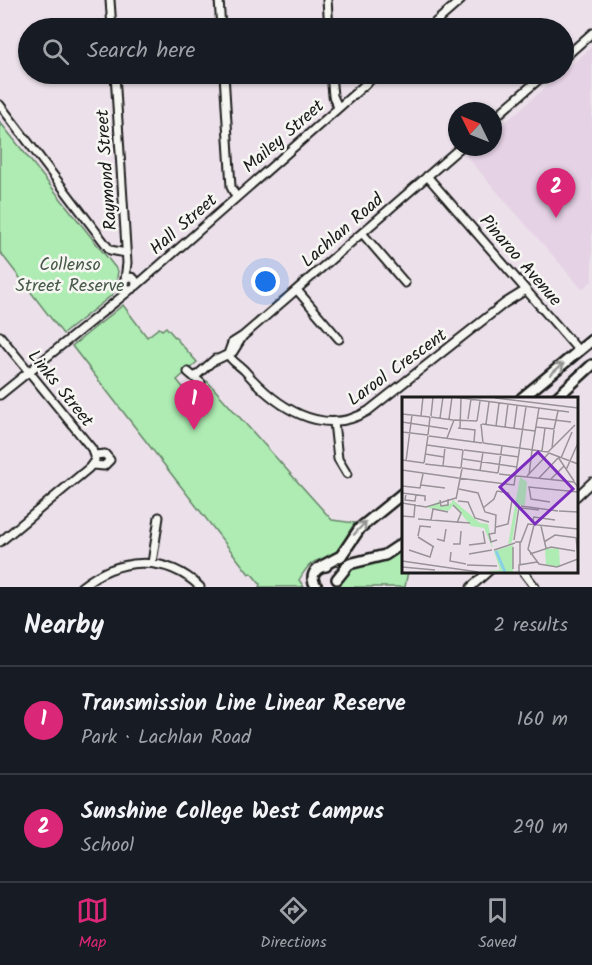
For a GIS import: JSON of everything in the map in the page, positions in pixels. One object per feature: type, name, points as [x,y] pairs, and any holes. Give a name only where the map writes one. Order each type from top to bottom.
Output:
[{"type":"street","points":[[110,0],[111,18]]},
{"type":"street","points":[[219,0],[220,18]]},
{"type":"street","points":[[327,0],[328,18]]},
{"type":"street","points":[[440,18],[461,0]]},
{"type":"street","points":[[574,49],[592,33]]},
{"type":"street","name":"Raymond Street","points":[[116,84],[130,283]]},
{"type":"street","points":[[225,84],[231,187],[236,197]]},
{"type":"street","points":[[332,84],[333,96],[339,107]]},
{"type":"street","name":"Mailey Street","points":[[236,197],[365,84]]},
{"type":"street","points":[[502,111],[533,84]]},
{"type":"street","points":[[0,105],[112,252],[126,251]]},
{"type":"street","name":"Lachlan Road","points":[[229,353],[243,336],[450,156]]},
{"type":"street","name":"Pinaroo Avenue","points":[[427,176],[592,365]]},
{"type":"street","name":"Hall Street","points":[[130,283],[149,273],[236,197]]},
{"type":"street","points":[[362,233],[405,283]]},
{"type":"street","points":[[0,395],[115,301],[130,283]]},
{"type":"street","name":"Larool Crescent","points":[[229,353],[257,384],[293,412],[307,419],[334,422],[348,420],[368,411],[524,288]]},
{"type":"street","points":[[297,290],[339,339]]},
{"type":"street","name":"Links Street","points":[[0,336],[94,460],[0,542]]},
{"type":"street","points":[[523,397],[592,340]]},
{"type":"street","points":[[188,372],[198,380],[214,361],[229,353]]},
{"type":"street","points":[[556,397],[592,365]]},
{"type":"street","points":[[334,422],[338,459],[347,474]]},
{"type":"street","points":[[577,496],[592,482]]},
{"type":"street","points":[[317,587],[313,575],[322,566],[339,558],[360,528],[402,494]]},
{"type":"street","points":[[152,563],[159,517]]},
{"type":"street","points":[[336,584],[350,564],[385,555],[402,544]]},
{"type":"street","points":[[81,587],[99,574],[131,563],[152,563],[179,572],[200,587]]},
{"type":"street","points":[[322,566],[333,569],[336,584]]},
{"type":"street","points":[[471,587],[488,572]]},
{"type":"street","points":[[524,572],[535,587]]},
{"type":"shaded area","points":[[592,47],[592,281],[582,289],[466,156],[502,156],[502,125],[549,84],[574,84],[574,63]]},
{"type":"green space","name":"Collenso Street Reserve","points":[[0,122],[118,271],[112,295],[63,334],[0,252]]},
{"type":"green space","points":[[123,305],[147,337],[159,328],[162,330],[166,327],[197,362],[177,380],[189,395],[207,381],[332,520],[355,523],[336,552],[314,562],[305,571],[299,580],[304,587],[259,587],[260,584],[251,573],[249,574],[72,346]]},
{"type":"green space","points":[[402,547],[402,572],[408,572],[405,587],[340,587],[347,573],[376,557]]},
{"type":"place","name":"Sunshine College West Campus","points":[[556,218]]},
{"type":"place","name":"Transmission Line Linear Reserve","points":[[194,430]]}]
